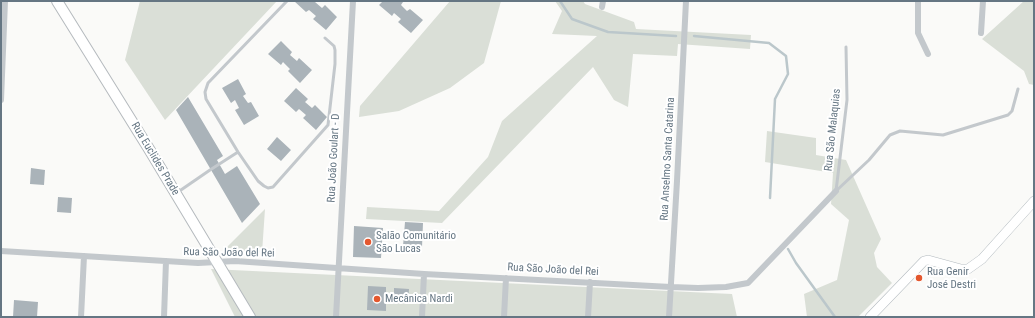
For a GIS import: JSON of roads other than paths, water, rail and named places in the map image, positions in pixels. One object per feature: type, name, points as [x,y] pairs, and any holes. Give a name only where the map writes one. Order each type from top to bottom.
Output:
[{"type":"main road","name":"Rua Euclides Prade","points":[[57,1],[176,193],[250,317]]},
{"type":"street","points":[[1,100],[5,1]]},
{"type":"street","name":"Rua João Goulart - D","points":[[336,317],[353,1]]},
{"type":"street","name":"Rua Anselmo Santa Catarina","points":[[669,317],[672,287],[686,1]]},
{"type":"street","points":[[918,1],[918,33],[928,54]]},
{"type":"street","points":[[981,33],[983,1]]},
{"type":"street","name":"Rua São João del Rei","points":[[1,251],[198,263],[235,261],[424,274],[712,288],[748,283],[836,191]]},
{"type":"street","points":[[870,317],[924,261],[928,260],[961,269],[968,269],[982,259],[1034,201]]},
{"type":"street","points":[[81,317],[84,256]]},
{"type":"street","points":[[164,317],[166,261]]},
{"type":"street","points":[[422,317],[424,274]]},
{"type":"street","points":[[504,317],[506,278]]},
{"type":"street","points":[[588,317],[590,282]]},
{"type":"lane","points":[[287,1],[208,83],[205,92],[206,99],[238,152],[258,181],[268,188],[273,187],[328,125],[336,64],[334,46],[325,38]]},
{"type":"lane","name":"Rua São Malaquias","points":[[836,191],[847,100],[846,47]]},
{"type":"lane","name":"Rua São João del Rei","points":[[836,191],[869,160],[890,135],[900,131],[943,135],[1008,116],[1012,111],[1018,89]]},
{"type":"lane","points":[[176,193],[238,152]]},
{"type":"waterway","points":[[560,1],[572,19],[608,32],[676,36]]},
{"type":"waterway","points":[[694,36],[769,43],[786,56],[788,74],[775,99],[770,198]]},
{"type":"waterway","points":[[788,249],[796,263],[835,317]]},
{"type":"place","name":"Salão Comunitário São Lucas","points":[[368,242]]},
{"type":"place","name":"Rua Genir José Destri","points":[[919,278]]},
{"type":"place","name":"Mecânica Nardi","points":[[377,299]]}]
